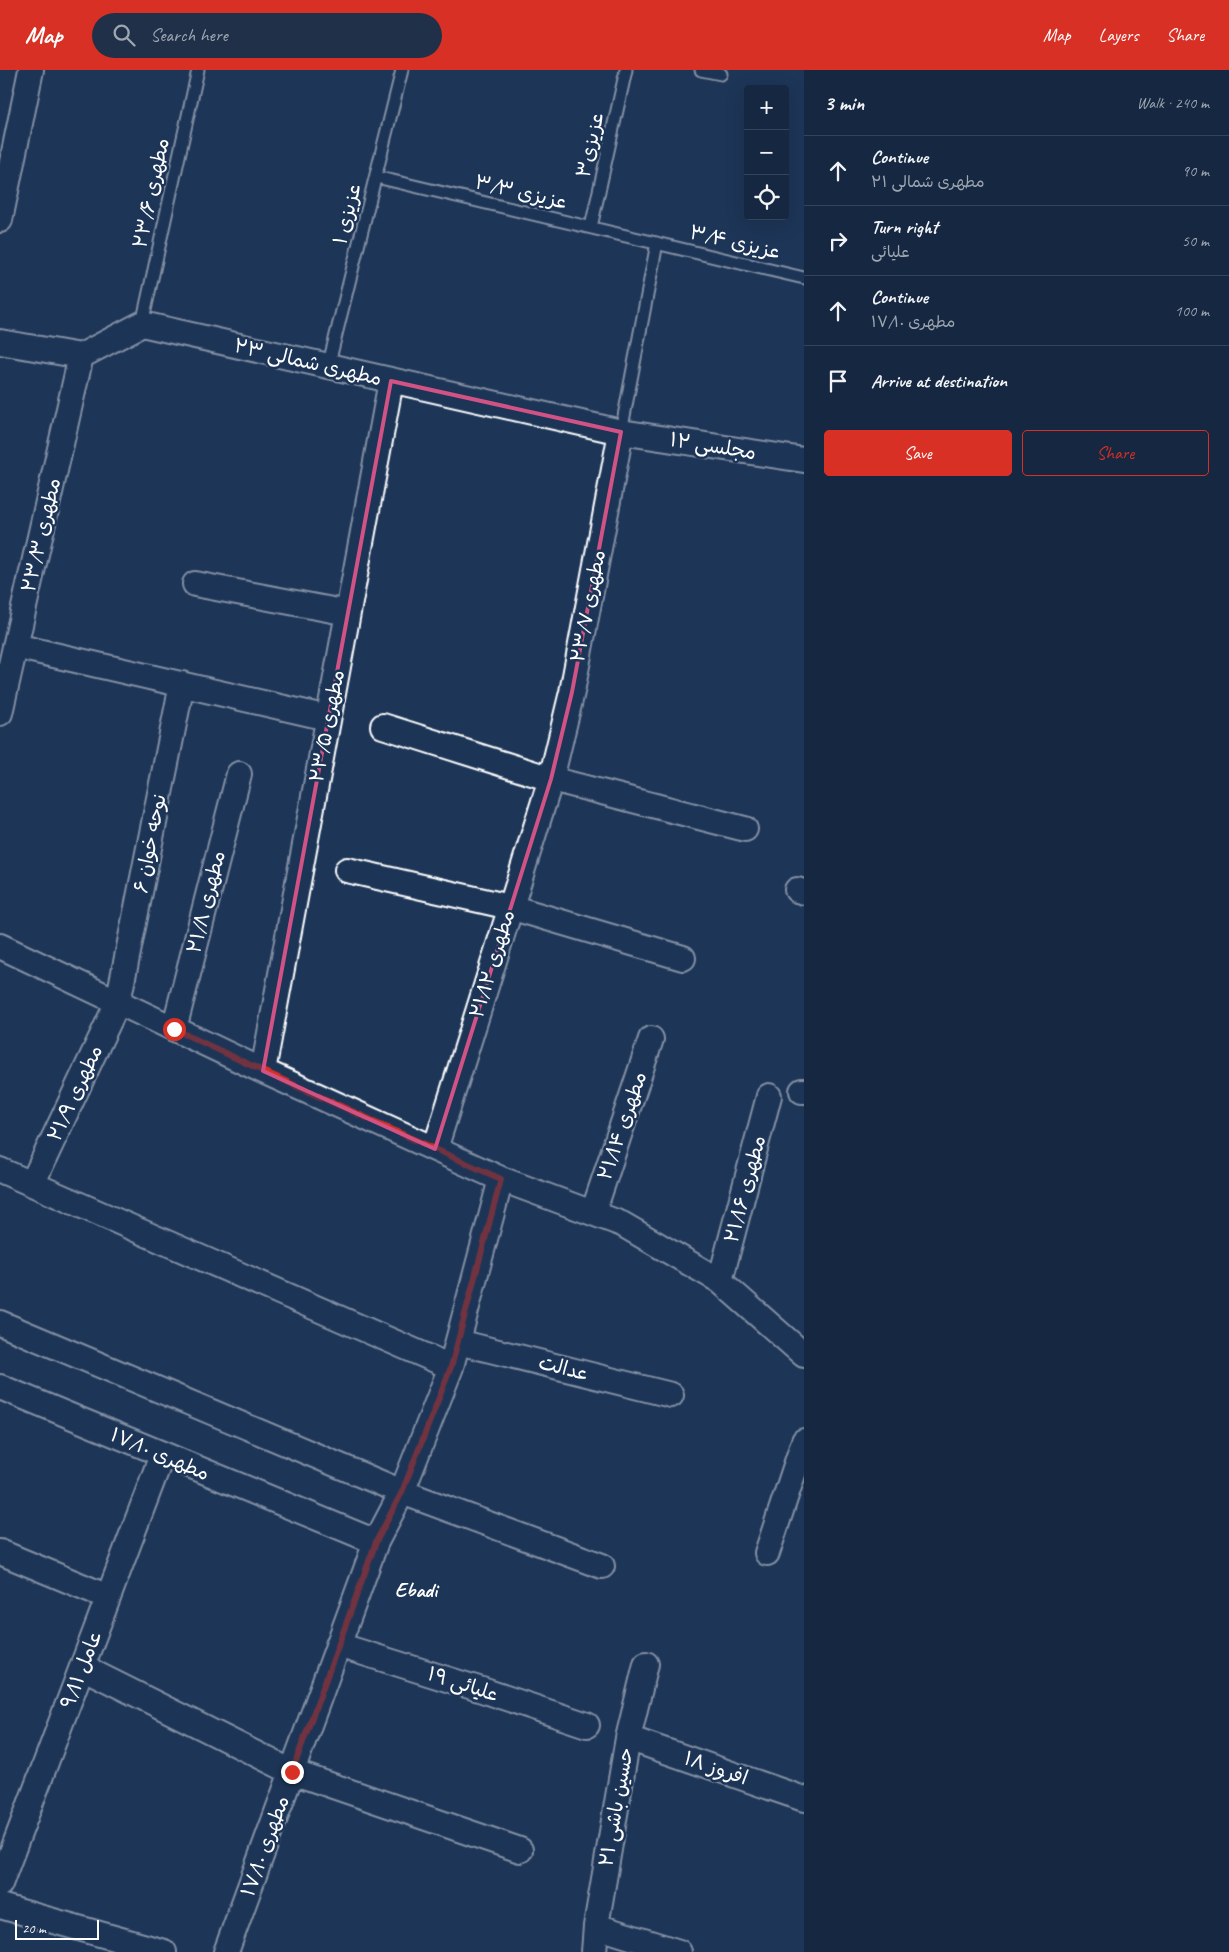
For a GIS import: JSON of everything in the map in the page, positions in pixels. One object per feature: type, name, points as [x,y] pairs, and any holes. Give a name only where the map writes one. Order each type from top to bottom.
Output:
[{"type":"street","points":[[0,220],[31,70]]},
{"type":"street","points":[[0,342],[81,356],[142,324]]},
{"type":"street","name":"مطهری شمالی ۲۳","points":[[142,324],[621,432]]},
{"type":"street","name":"مطهری ۲۳/۳","points":[[0,713],[81,356]]},
{"type":"street","name":"مطهری ۲۳/۵","points":[[263,1071],[391,381]]},
{"type":"street","name":"مجلسی ۱۲","points":[[621,432],[804,460]]},
{"type":"street","name":"مطهری ۲۳/۷","points":[[551,779],[572,692],[621,432]]},
{"type":"street","points":[[195,584],[348,613]]},
{"type":"street","points":[[15,646],[328,718]]},
{"type":"street","name":"نوحه خوان ۶","points":[[118,1002],[182,684]]},
{"type":"street","points":[[383,726],[551,779],[745,829]]},
{"type":"street","name":"مطهری ۲۱/۸","points":[[174,1029],[239,774]]},
{"type":"street","name":"مطهری ۲۱/۱۲","points":[[435,1149],[551,779]]},
{"type":"street","points":[[347,870],[510,907],[683,958]]},
{"type":"street","points":[[0,946],[263,1071],[501,1179],[622,1224],[720,1281],[804,1355]]},
{"type":"street","name":"مطهری ۲۱/۹","points":[[32,1184],[118,1002]]},
{"type":"street","name":"مطهری ۲۱/۱۴","points":[[593,1213],[651,1039]]},
{"type":"street","name":"مطهری ۲۱/۱۶","points":[[720,1281],[769,1096]]},
{"type":"street","points":[[0,1170],[451,1367]]},
{"type":"street","name":"مطهری ۱۷/۱۰","points":[[226,1952],[376,1542],[402,1492],[451,1367],[501,1179]]},
{"type":"street","points":[[0,1323],[402,1492],[602,1566]]},
{"type":"street","name":"عدالت","points":[[458,1342],[671,1395]]},
{"type":"street","name":"مطهری ۱۷/۱۰","points":[[0,1387],[376,1542]]},
{"type":"street","points":[[767,1553],[804,1441]]},
{"type":"street","name":"عامل ۹/۱۱","points":[[0,1884],[162,1455]]},
{"type":"street","points":[[0,1552],[108,1597]]},
{"type":"street","name":"علیائی ۱۹","points":[[338,1646],[482,1690],[587,1725]]},
{"type":"street","name":"حسین باشی ۲۱","points":[[594,1952],[596,1926],[628,1738],[646,1664]]},
{"type":"street","points":[[82,1668],[292,1772],[520,1850]]},
{"type":"street","name":"افروز ۱۸","points":[[628,1738],[804,1799]]},
{"type":"street","points":[[0,1906],[164,1952]]},
{"type":"street","points":[[596,1926],[679,1952]]},
{"type":"lane","name":"مطهری ۲۳/۶","points":[[142,324],[198,70]]},
{"type":"lane","name":"عزیزی ۱","points":[[328,367],[402,70]]},
{"type":"lane","name":"عزیزی۳","points":[[591,227],[626,70]]},
{"type":"lane","points":[[701,70],[721,74]]},
{"type":"lane","name":"عزیزی ۳/۳","points":[[376,177],[657,243]]},
{"type":"lane","points":[[621,432],[657,243]]},
{"type":"lane","name":"عزیزی ۳/۴","points":[[657,243],[804,278]]},
{"type":"highlighted area","points":[[391,381],[621,432],[572,692],[551,779],[435,1149],[263,1071]]},
{"type":"district","name":"Ebadi","points":[[416,1590]]},
{"type":"route","points":[[174,1029],[501,1179],[451,1367],[402,1492],[376,1542],[292,1772]]}]
